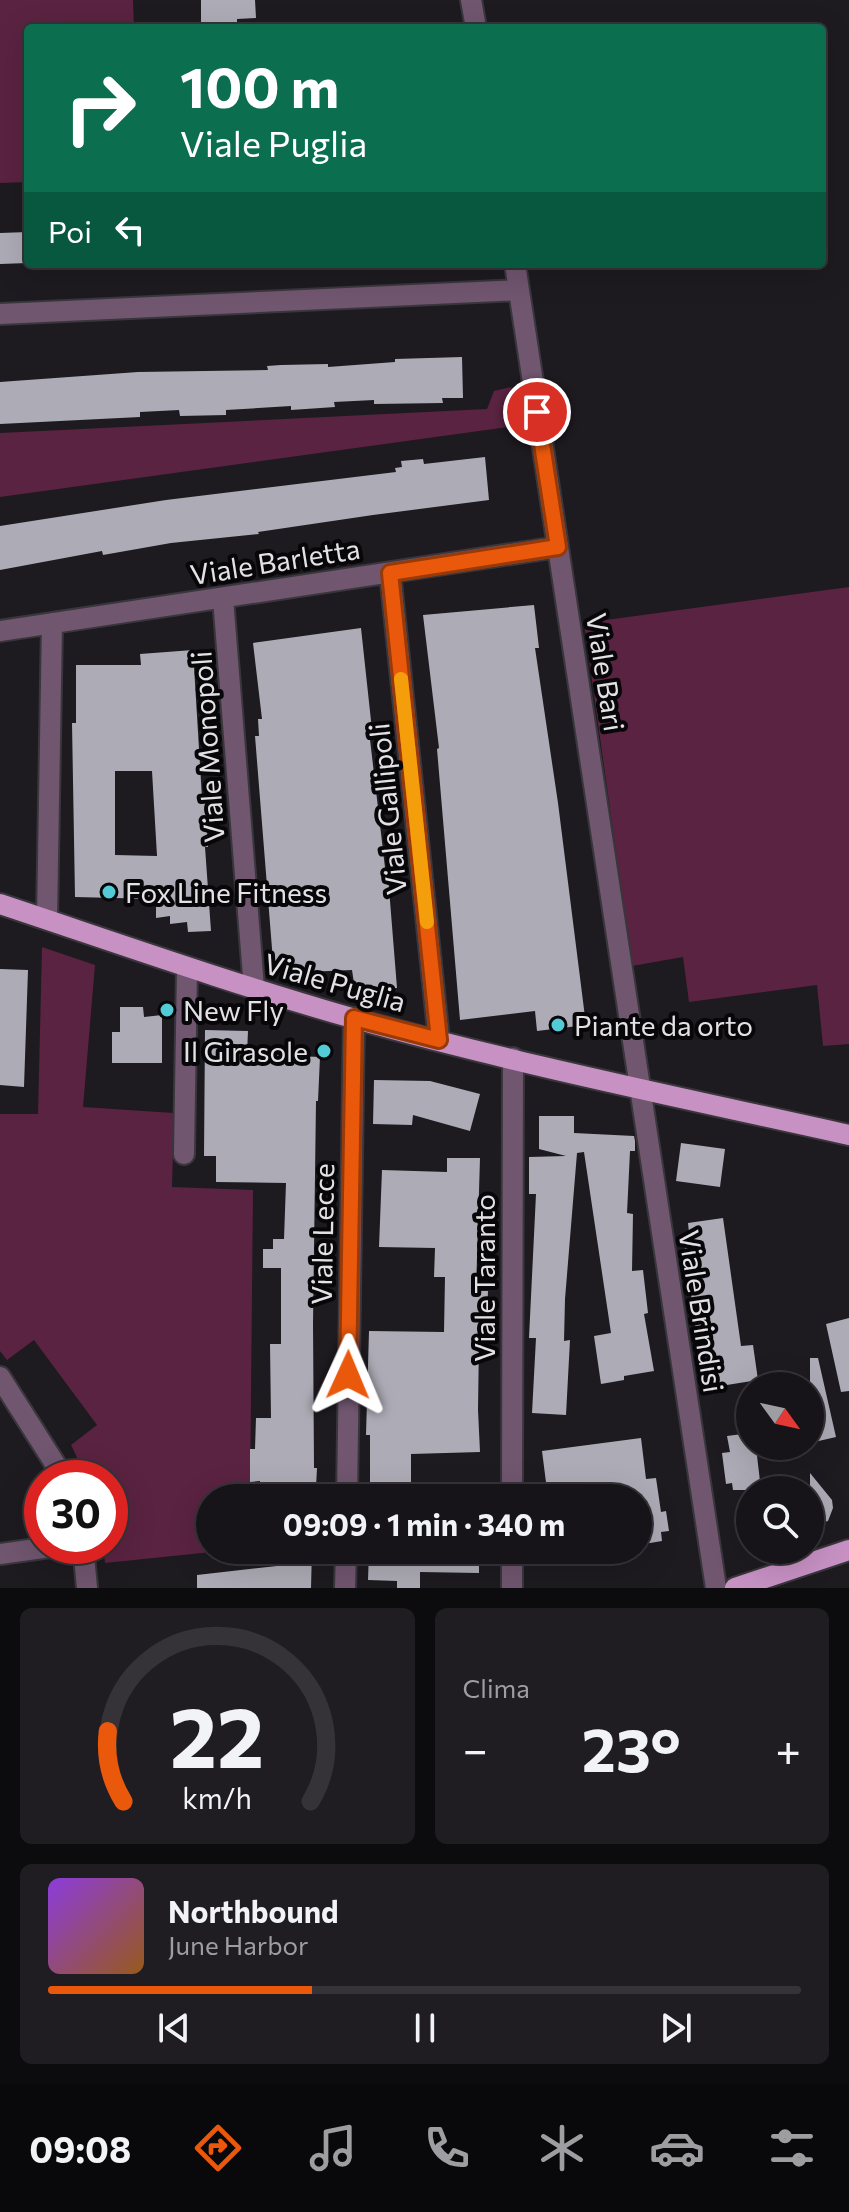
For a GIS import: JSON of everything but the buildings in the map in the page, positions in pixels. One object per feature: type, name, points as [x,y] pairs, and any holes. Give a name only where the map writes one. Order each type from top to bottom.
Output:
[{"type":"main road","name":"Viale Puglia","points":[[0,904],[187,968],[354,1018],[641,1089],[849,1135]]},
{"type":"main road","points":[[735,1588],[849,1550]]},
{"type":"street","points":[[471,0],[475,24]]},
{"type":"street","name":"Viale Bari","points":[[516,268],[641,1089]]},
{"type":"street","points":[[0,314],[519,290]]},
{"type":"street","name":"Viale Barletta","points":[[0,631],[558,547]]},
{"type":"street","name":"Viale Gallipoli","points":[[390,573],[439,1040]]},
{"type":"street","name":"Viale Monopoli","points":[[223,598],[254,988]]},
{"type":"street","points":[[47,919],[52,623]]},
{"type":"street","points":[[184,1154],[187,968]]},
{"type":"street","name":"Viale Lecce","points":[[347,1484],[354,1018]]},
{"type":"street","name":"Viale Taranto","points":[[512,1484],[513,1058]]},
{"type":"street","name":"Viale Brindisi","points":[[641,1089],[716,1588]]},
{"type":"street","points":[[0,1377],[53,1460]]},
{"type":"street","points":[[0,1554],[24,1551]]},
{"type":"street","points":[[85,1564],[87,1588]]},
{"type":"street","points":[[345,1588],[346,1564]]},
{"type":"street","points":[[512,1564],[512,1588]]},
{"type":"shaded area","points":[[0,0],[133,0],[134,24],[24,24],[24,182],[0,183]]},
{"type":"shaded area","points":[[511,387],[523,425],[0,497],[0,433],[487,409],[494,391]]},
{"type":"shaded area","points":[[849,587],[849,1044],[823,1046],[817,985],[689,1002],[683,957],[632,966],[584,623]]},
{"type":"shaded area","points":[[42,947],[95,965],[83,1107],[174,1113],[172,1187],[253,1190],[250,1484],[196,1484],[196,1554],[128,1561],[128,1460],[78,1460],[71,1445],[97,1425],[34,1340],[7,1360],[0,1351],[0,1114],[38,1114]]},
{"type":"slow traffic","points":[[401,679],[427,922]]},
{"type":"place","name":"Fox Line Fitness","points":[[109,892]]},
{"type":"place","name":"New Fly","points":[[167,1010]]},
{"type":"place","name":"Piante da orto","points":[[558,1025]]},
{"type":"place","name":"Il Girasole","points":[[324,1051]]},
{"type":"route","points":[[348,1375],[354,1018],[439,1040],[390,573],[558,547],[537,412]]}]
